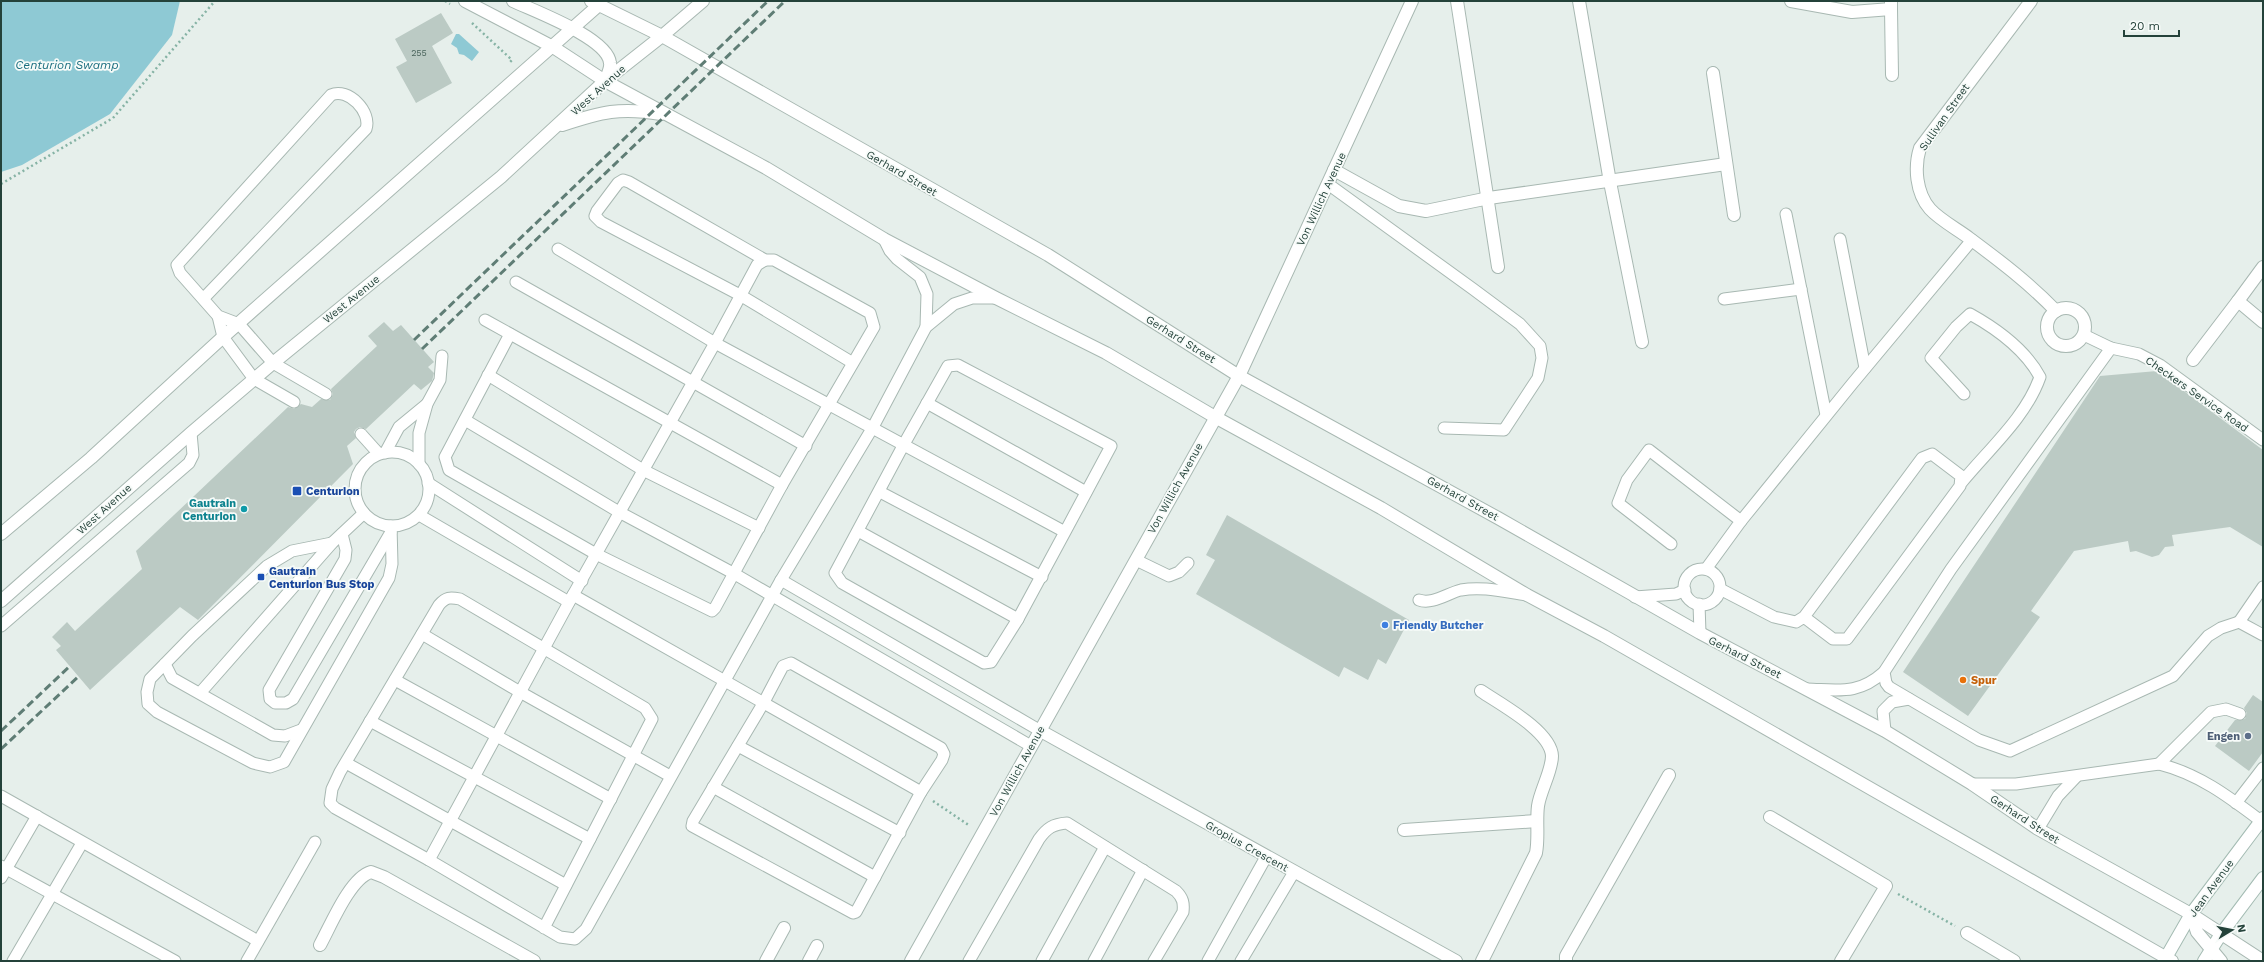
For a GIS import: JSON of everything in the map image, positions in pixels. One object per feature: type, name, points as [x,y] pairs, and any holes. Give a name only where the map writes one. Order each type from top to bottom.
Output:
[{"type":"street","points":[[465,1],[553,47],[606,81],[766,168],[884,239],[996,298],[1106,353],[1215,417],[1381,508],[1527,595],[1611,640],[2167,960]]},
{"type":"street","points":[[513,1],[572,28],[607,52],[610,64],[606,81]]},
{"type":"street","name":"West Avenue","points":[[1,601],[254,379],[501,178],[606,81],[703,1]]},
{"type":"street","name":"Von Willich Avenue","points":[[911,961],[1039,730],[1239,376],[1412,1]]},
{"type":"street","points":[[1457,1],[1489,198],[1498,267]]},
{"type":"street","points":[[1579,1],[1610,182],[1642,342]]},
{"type":"street","points":[[1790,1],[1852,12],[1891,5],[1892,75]]},
{"type":"street","name":"Sullivan Street","points":[[2031,1],[1920,148],[1917,159],[1917,176],[1920,189],[1930,208],[2030,285],[2056,311]]},
{"type":"street","points":[[1,534],[91,458],[223,337],[553,47],[599,2]]},
{"type":"street","name":"Gerhard Street","points":[[599,2],[662,36],[1048,255],[1239,376],[1498,518],[1635,598],[1885,731],[1972,784],[2038,829],[2191,914],[2263,961]]},
{"type":"street","points":[[1713,73],[1734,214]]},
{"type":"street","points":[[559,126],[613,110],[635,109],[672,116]]},
{"type":"street","points":[[1334,170],[1399,206],[1426,211],[1489,198],[1610,182],[1726,164]]},
{"type":"street","points":[[2193,360],[2263,267]]},
{"type":"street","points":[[2238,301],[2263,322]]},
{"type":"street","points":[[2067,308],[2078,312],[2085,323],[2084,335],[2080,341],[2073,346],[2065,347],[2054,343],[2049,336],[2047,328],[2048,320],[2056,311],[2067,308]]},
{"type":"street","points":[[1481,691],[1541,733],[1549,746],[1552,757],[1538,805],[1537,820],[1539,836],[1536,853],[1482,961]]},
{"type":"street","name":"Gropius Crescent","points":[[1039,730],[1456,961]]},
{"type":"street","points":[[1566,961],[1566,956],[1669,775]]},
{"type":"street","points":[[1770,817],[1886,886],[1841,961]]},
{"type":"street","points":[[1404,830],[1537,820]]},
{"type":"street","name":"Jean Avenue","points":[[2167,960],[2191,914],[2262,820]]},
{"type":"street","points":[[320,945],[351,889],[362,877],[371,872],[384,877],[534,961]]},
{"type":"street","points":[[2207,956],[2221,934],[2263,878]]},
{"type":"street","points":[[2191,914],[2194,927],[2207,956],[2221,961]]},
{"type":"street","points":[[766,961],[784,928]]},
{"type":"street","points":[[1967,933],[2014,961]]},
{"type":"street","points":[[809,961],[817,946]]},
{"type":"lane","points":[[203,299],[366,128],[368,118],[364,110],[348,96],[339,93],[331,95],[178,262],[180,273],[218,316],[239,324],[273,363],[326,394]]},
{"type":"lane","points":[[510,334],[445,457],[449,470],[596,554],[707,610],[712,611],[716,608],[733,573],[782,485],[874,327],[870,313],[774,260],[765,260],[629,182],[623,180],[618,183],[597,211],[595,216],[601,222],[740,295],[853,363]]},
{"type":"lane","points":[[1328,184],[1520,324],[1540,346],[1542,358],[1538,378],[1504,430],[1444,428]]},
{"type":"lane","points":[[1786,214],[1826,415]]},
{"type":"lane","points":[[884,239],[890,251],[897,259],[920,277],[927,294],[926,327]]},
{"type":"lane","points":[[1840,239],[1865,368]]},
{"type":"lane","points":[[1706,569],[1741,521],[1826,415],[1972,240]]},
{"type":"lane","points":[[558,249],[715,342],[830,403],[1065,532]]},
{"type":"lane","points":[[428,860],[740,295],[757,265],[765,260]]},
{"type":"lane","points":[[516,282],[692,383],[806,446]]},
{"type":"lane","points":[[1724,299],[1801,289]]},
{"type":"lane","points":[[544,928],[652,719],[645,708],[460,599],[451,597],[444,598],[346,763],[330,796],[332,806],[544,928],[567,939],[574,939],[586,929],[670,776],[781,580],[873,427],[926,327],[954,304],[972,298],[996,298]]},
{"type":"lane","points":[[1804,616],[1833,639],[1847,639],[1962,482],[2020,414],[2034,395],[2040,377],[2032,361],[1992,326],[1970,314],[1956,327],[1931,358],[1964,394]]},
{"type":"lane","points":[[218,316],[223,337],[254,379],[294,402]]},
{"type":"lane","points":[[485,320],[782,485]]},
{"type":"lane","name":"Checkers Service Road","points":[[2084,335],[2111,348],[2139,354],[2160,365],[2263,440]]},
{"type":"lane","points":[[1807,689],[1854,690],[1872,682],[1884,672],[1951,569],[2111,348]]},
{"type":"lane","points":[[419,464],[418,433],[427,404],[440,380],[442,356]]},
{"type":"lane","points":[[948,366],[958,366],[1109,445],[1111,449],[1086,492],[1042,577],[991,662],[984,663],[848,587],[837,578],[835,573],[880,492],[904,444],[948,366]]},
{"type":"lane","points":[[488,375],[643,470],[759,528]]},
{"type":"lane","points":[[361,434],[382,453],[400,452],[419,464],[425,473],[428,483],[428,494],[419,515],[406,523],[391,528],[376,522],[364,513],[356,499],[355,491],[357,476],[366,463],[382,453],[399,426],[427,404]]},
{"type":"lane","points":[[927,404],[1086,492]]},
{"type":"lane","points":[[465,420],[619,512],[733,573],[1031,746]]},
{"type":"lane","points":[[1,626],[189,463],[193,455],[191,433]]},
{"type":"lane","points":[[1671,544],[1618,503],[1630,474],[1649,450],[1741,521]]},
{"type":"lane","points":[[1720,589],[1782,620],[1796,622],[1804,616],[1922,458],[1932,454],[1939,458],[1961,476],[1962,482]]},
{"type":"lane","points":[[350,467],[357,476]]},
{"type":"lane","points":[[428,483],[582,581]]},
{"type":"lane","points":[[880,492],[1042,577]]},
{"type":"lane","points":[[200,693],[332,543],[364,513]]},
{"type":"lane","points":[[419,515],[571,599],[764,702],[921,792]]},
{"type":"lane","points":[[342,534],[346,550],[345,559],[269,690],[270,699],[275,703],[286,704],[293,698],[391,528]]},
{"type":"lane","points":[[332,543],[292,551],[274,560],[192,636],[150,679],[146,698],[148,704],[157,712],[253,763],[270,767],[284,762],[389,578],[392,564],[391,528]]},
{"type":"lane","points":[[858,531],[1018,619]]},
{"type":"lane","points":[[1136,560],[1169,576],[1179,572],[1188,563]]},
{"type":"lane","points":[[1706,569],[1715,574],[1719,580],[1720,589],[1715,600],[1709,604],[1699,604],[1690,599],[1685,590],[1686,580],[1690,574],[1696,570],[1706,569]]},
{"type":"lane","points":[[781,580],[1039,730]]},
{"type":"lane","points":[[1419,600],[1427,602],[1453,592],[1481,588],[1527,595]]},
{"type":"lane","points":[[1635,598],[1676,594],[1685,590]]},
{"type":"lane","points":[[1884,672],[1886,683],[1890,687],[1979,740],[2010,751],[2173,676],[2208,636],[2225,626],[2239,622],[2261,592]]},
{"type":"lane","points":[[1699,604],[1700,633]]},
{"type":"lane","points":[[2239,622],[2263,635]]},
{"type":"lane","points":[[422,634],[633,757],[670,776]]},
{"type":"lane","points":[[165,664],[172,678],[273,735],[285,736],[301,730]]},
{"type":"lane","points":[[791,664],[941,748],[944,754],[942,760],[921,792],[856,912],[850,913],[692,826],[693,821],[738,746],[783,666],[791,664]]},
{"type":"lane","points":[[395,680],[611,799]]},
{"type":"lane","points":[[1885,731],[1883,711],[1892,702],[1909,698]]},
{"type":"lane","points":[[2159,764],[2211,712],[2226,709],[2240,714]]},
{"type":"lane","points":[[370,721],[590,839]]},
{"type":"lane","points":[[738,746],[900,833]]},
{"type":"lane","points":[[346,763],[449,822],[566,885]]},
{"type":"lane","points":[[1972,784],[2016,784],[2076,777],[2159,764],[2178,769],[2198,778],[2262,820]]},
{"type":"lane","points":[[2236,803],[2263,768]]},
{"type":"lane","points":[[2038,829],[2058,796],[2076,777]]},
{"type":"lane","points":[[713,787],[875,877]]},
{"type":"lane","points":[[1,796],[258,941]]},
{"type":"lane","points":[[37,816],[3,871],[52,894],[176,961]]},
{"type":"lane","points":[[970,961],[1047,829],[1054,824],[1067,823],[1176,891],[1184,903],[1183,912],[1154,961]]},
{"type":"lane","points":[[247,961],[315,842]]},
{"type":"lane","points":[[13,961],[82,843]]},
{"type":"lane","points":[[1042,961],[1105,847]]},
{"type":"lane","points":[[1208,961],[1266,857]]},
{"type":"lane","points":[[1094,961],[1142,870]]},
{"type":"lane","points":[[1241,961],[1294,872]]},
{"type":"path","points":[[1,184],[113,118],[215,1]]},
{"type":"path","points":[[445,1],[452,5]]},
{"type":"path","points":[[468,20],[512,60],[506,65]]},
{"type":"path","points":[[921,792],[982,834]]},
{"type":"path","points":[[1886,886],[1967,933]]},
{"type":"water","name":"Centurion Swamp","points":[[1,1],[180,1],[172,35],[110,114],[22,165],[1,172]]},
{"type":"water","points":[[456,34],[459,34],[479,52],[472,61],[464,55],[459,54],[457,48],[451,44]]},
{"type":"building","points":[[441,13],[453,33],[432,46],[452,83],[416,103],[396,67],[407,61],[395,39]]},
{"type":"building","name":"Gautrain Centurion","points":[[384,322],[393,331],[401,325],[434,362],[428,367],[434,373],[432,381],[421,390],[414,384],[366,429],[360,427],[356,429],[354,432],[356,438],[347,446],[353,464],[198,620],[180,607],[90,690],[56,650],[61,646],[52,637],[67,622],[75,631],[142,569],[136,551],[288,407],[294,409],[301,404],[312,407],[321,399],[330,400],[333,394],[331,389],[377,346],[368,336]]},
{"type":"building","points":[[2157,371],[2263,450],[2263,547],[2230,527],[2172,535],[2174,546],[2165,547],[2159,555],[2152,557],[2136,551],[2130,552],[2128,541],[2074,551],[2031,611],[2040,617],[1968,716],[1903,672],[2100,376]]},
{"type":"building","points":[[1227,515],[1409,620],[1386,664],[1378,659],[1368,680],[1344,667],[1339,677],[1196,594],[1215,560],[1206,555]]},
{"type":"building","points":[[2253,695],[2263,702],[2263,752],[2249,771],[2215,746],[2235,720],[2245,719],[2247,713],[2244,708]]},
{"type":"railway","points":[[414,340],[768,1]]},
{"type":"railway","points":[[422,349],[785,1]]},
{"type":"railway","points":[[1,731],[70,666]]},
{"type":"railway","points":[[1,749],[79,676]]},
{"type":"place","name":"Centurion","points":[[297,491]]},
{"type":"place","name":"Gautrain Centurion","points":[[244,509]]},
{"type":"place","name":"Gautrain Centurion Bus Stop","points":[[261,577]]},
{"type":"place","name":"Friendly Butcher","points":[[1385,625]]},
{"type":"place","name":"Spur","points":[[1963,680]]},
{"type":"place","name":"Engen","points":[[2248,736]]}]
